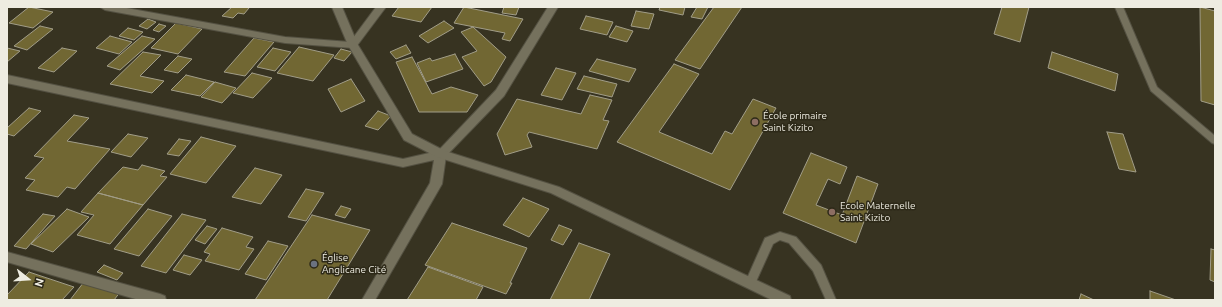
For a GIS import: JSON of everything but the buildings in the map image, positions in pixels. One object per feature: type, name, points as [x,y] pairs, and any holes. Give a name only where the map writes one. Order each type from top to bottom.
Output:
[{"type":"street","points":[[105,7],[284,40],[353,45]]},
{"type":"street","points":[[337,7],[353,45],[408,136],[441,154],[555,190],[785,300]]},
{"type":"street","points":[[353,45],[381,7]]},
{"type":"street","points":[[7,79],[403,164],[441,154],[500,94],[553,7]]},
{"type":"street","points":[[368,300],[436,184],[441,154]]},
{"type":"street","points":[[7,256],[160,300]]},
{"type":"lane","points":[[1119,7],[1154,89],[1215,141]]},
{"type":"lane","points":[[750,283],[769,241],[780,236],[792,240],[817,268],[832,300]]},
{"type":"place","name":"École primaire Saint Kizito","points":[[755,122]]},
{"type":"place","name":"Ecole Maternelle Saint Kizito","points":[[832,212]]},
{"type":"place","name":"Église Anglicane Cité","points":[[314,264]]}]
